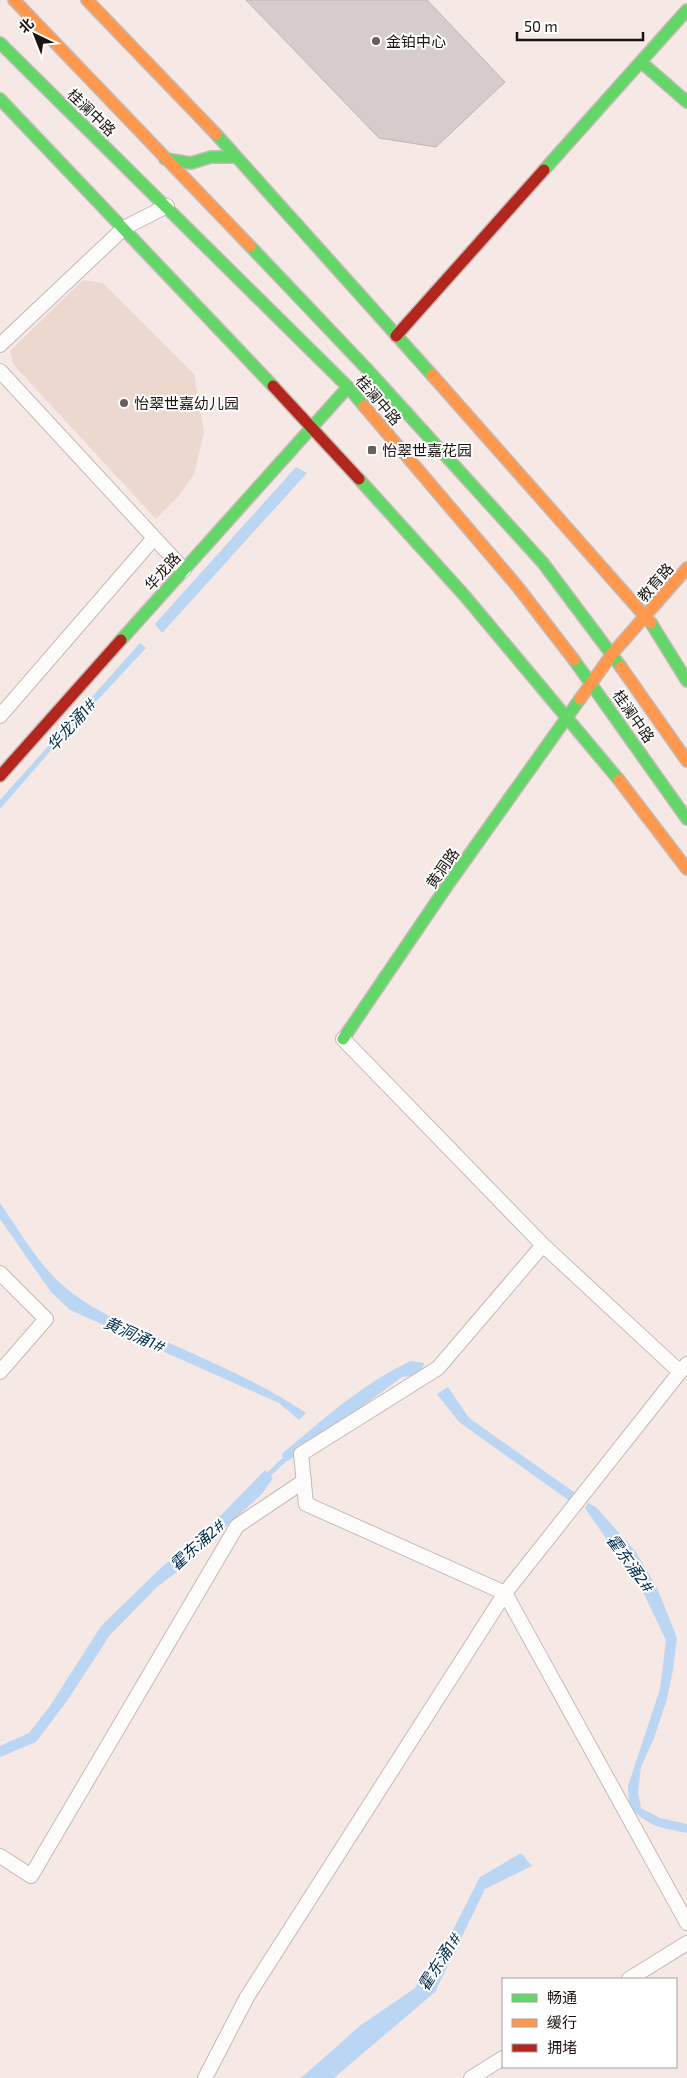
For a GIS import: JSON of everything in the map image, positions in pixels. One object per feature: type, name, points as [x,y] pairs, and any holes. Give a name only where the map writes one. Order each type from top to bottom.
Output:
[{"type":"main road","name":"桂澜中路","points":[[14,0],[164,159],[366,368],[542,564],[612,654],[687,762]]},
{"type":"main road","points":[[86,0],[236,157],[646,615],[687,681]]},
{"type":"main road","points":[[396,336],[687,10]]},
{"type":"main road","name":"桂澜中路","points":[[0,43],[348,387],[517,586],[592,683],[687,819]]},
{"type":"main road","points":[[641,62],[687,102]]},
{"type":"main road","points":[[0,99],[311,426],[464,595],[600,755],[687,869]]},
{"type":"main road","points":[[164,159],[191,163],[211,157],[236,157]]},
{"type":"main road","name":"华龙路","points":[[0,776],[311,426],[348,387]]},
{"type":"main road","name":"教育路","points":[[612,654],[687,568]]},
{"type":"main road","name":"黄洞路","points":[[343,1039],[447,886],[612,654]]},
{"type":"street","points":[[0,345],[124,228],[167,206]]},
{"type":"street","points":[[0,371],[184,570]]},
{"type":"street","points":[[0,716],[154,538]]},
{"type":"street","points":[[205,2078],[247,1997],[504,1593],[684,1368],[543,1246],[343,1039]]},
{"type":"street","points":[[543,1246],[438,1368],[301,1454],[306,1504],[504,1593],[687,1923]]},
{"type":"street","points":[[0,1273],[46,1319],[0,1372]]},
{"type":"street","points":[[0,1856],[31,1876],[237,1526],[304,1481]]},
{"type":"street","points":[[631,1978],[687,1943]]},
{"type":"street","points":[[471,2078],[502,2059]]},
{"type":"shaded area","name":"怡翠世嘉幼儿园","points":[[83,280],[103,283],[194,374],[204,432],[194,474],[177,498],[156,519],[13,364],[10,351]]},
{"type":"water","points":[[296,467],[307,473],[162,633],[155,624]]},
{"type":"water","name":"华龙涌1#","points":[[140,643],[146,648],[53,748],[0,809],[0,800]]},
{"type":"water","name":"黄洞涌1#","points":[[0,1203],[46,1269],[86,1303],[121,1322],[252,1382],[306,1413],[299,1420],[279,1403],[70,1310],[51,1292],[0,1219]]},
{"type":"water","points":[[411,1361],[424,1363],[420,1375],[402,1377],[288,1461],[283,1460],[282,1454],[344,1403],[376,1380]]},
{"type":"water","points":[[448,1387],[469,1418],[578,1495],[571,1502],[459,1422],[437,1394]]},
{"type":"water","points":[[265,1470],[273,1478],[262,1494],[202,1548],[194,1559],[157,1587],[110,1635],[67,1701],[36,1742],[0,1757],[0,1746],[29,1733],[50,1706],[101,1626],[164,1565],[189,1548]]},
{"type":"water","points":[[588,1503],[596,1507],[636,1552],[658,1590],[677,1638],[667,1699],[654,1738],[641,1767],[638,1792],[641,1808],[660,1818],[687,1824],[687,1833],[648,1822],[629,1806],[628,1786],[660,1689],[666,1640],[643,1592],[585,1508]]},
{"type":"water","name":"霍东涌1#","points":[[521,1853],[532,1866],[485,1889],[435,1992],[334,2078],[301,2078],[361,2025],[415,1988],[454,1928],[480,1877]]},
{"type":"building","name":"金铂中心","points":[[246,0],[427,0],[505,82],[436,147],[379,138]]},
{"type":"waterway","name":"霍东涌2#","points":[[266,1477],[287,1457]]},
{"type":"traffic: fast","points":[[544,170],[687,10]]},
{"type":"traffic: fast","points":[[0,43],[348,387],[364,406]]},
{"type":"traffic: fast","points":[[641,62],[687,102]]},
{"type":"traffic: fast","points":[[0,99],[273,386]]},
{"type":"traffic: fast","points":[[216,134],[432,375]]},
{"type":"traffic: fast","points":[[165,159],[191,163],[211,157],[236,157]]},
{"type":"traffic: fast","points":[[250,246],[366,368],[543,563],[621,667]]},
{"type":"traffic: fast","points":[[121,640],[348,387]]},
{"type":"traffic: fast","points":[[359,479],[464,595],[619,780]]},
{"type":"traffic: fast","points":[[651,623],[687,681]]},
{"type":"traffic: fast","points":[[574,660],[687,819]]},
{"type":"traffic: fast","points":[[343,1039],[447,886],[580,699]]},
{"type":"traffic: slow","points":[[14,0],[250,246]]},
{"type":"traffic: slow","points":[[87,0],[216,134]]},
{"type":"traffic: slow","points":[[432,375],[651,623]]},
{"type":"traffic: slow","points":[[364,406],[517,586],[574,660]]},
{"type":"traffic: slow","points":[[580,699],[612,654],[687,568]]},
{"type":"traffic: slow","points":[[621,667],[687,761]]},
{"type":"traffic: slow","points":[[619,780],[687,869]]},
{"type":"traffic: jam","points":[[396,336],[544,170]]},
{"type":"traffic: jam","points":[[273,386],[359,479]]},
{"type":"traffic: jam","points":[[0,776],[121,640]]},
{"type":"place","name":"金铂中心","points":[[376,41]]},
{"type":"place","name":"怡翠世嘉幼儿园","points":[[124,403]]},
{"type":"place","name":"怡翠世嘉花园","points":[[372,450]]}]
